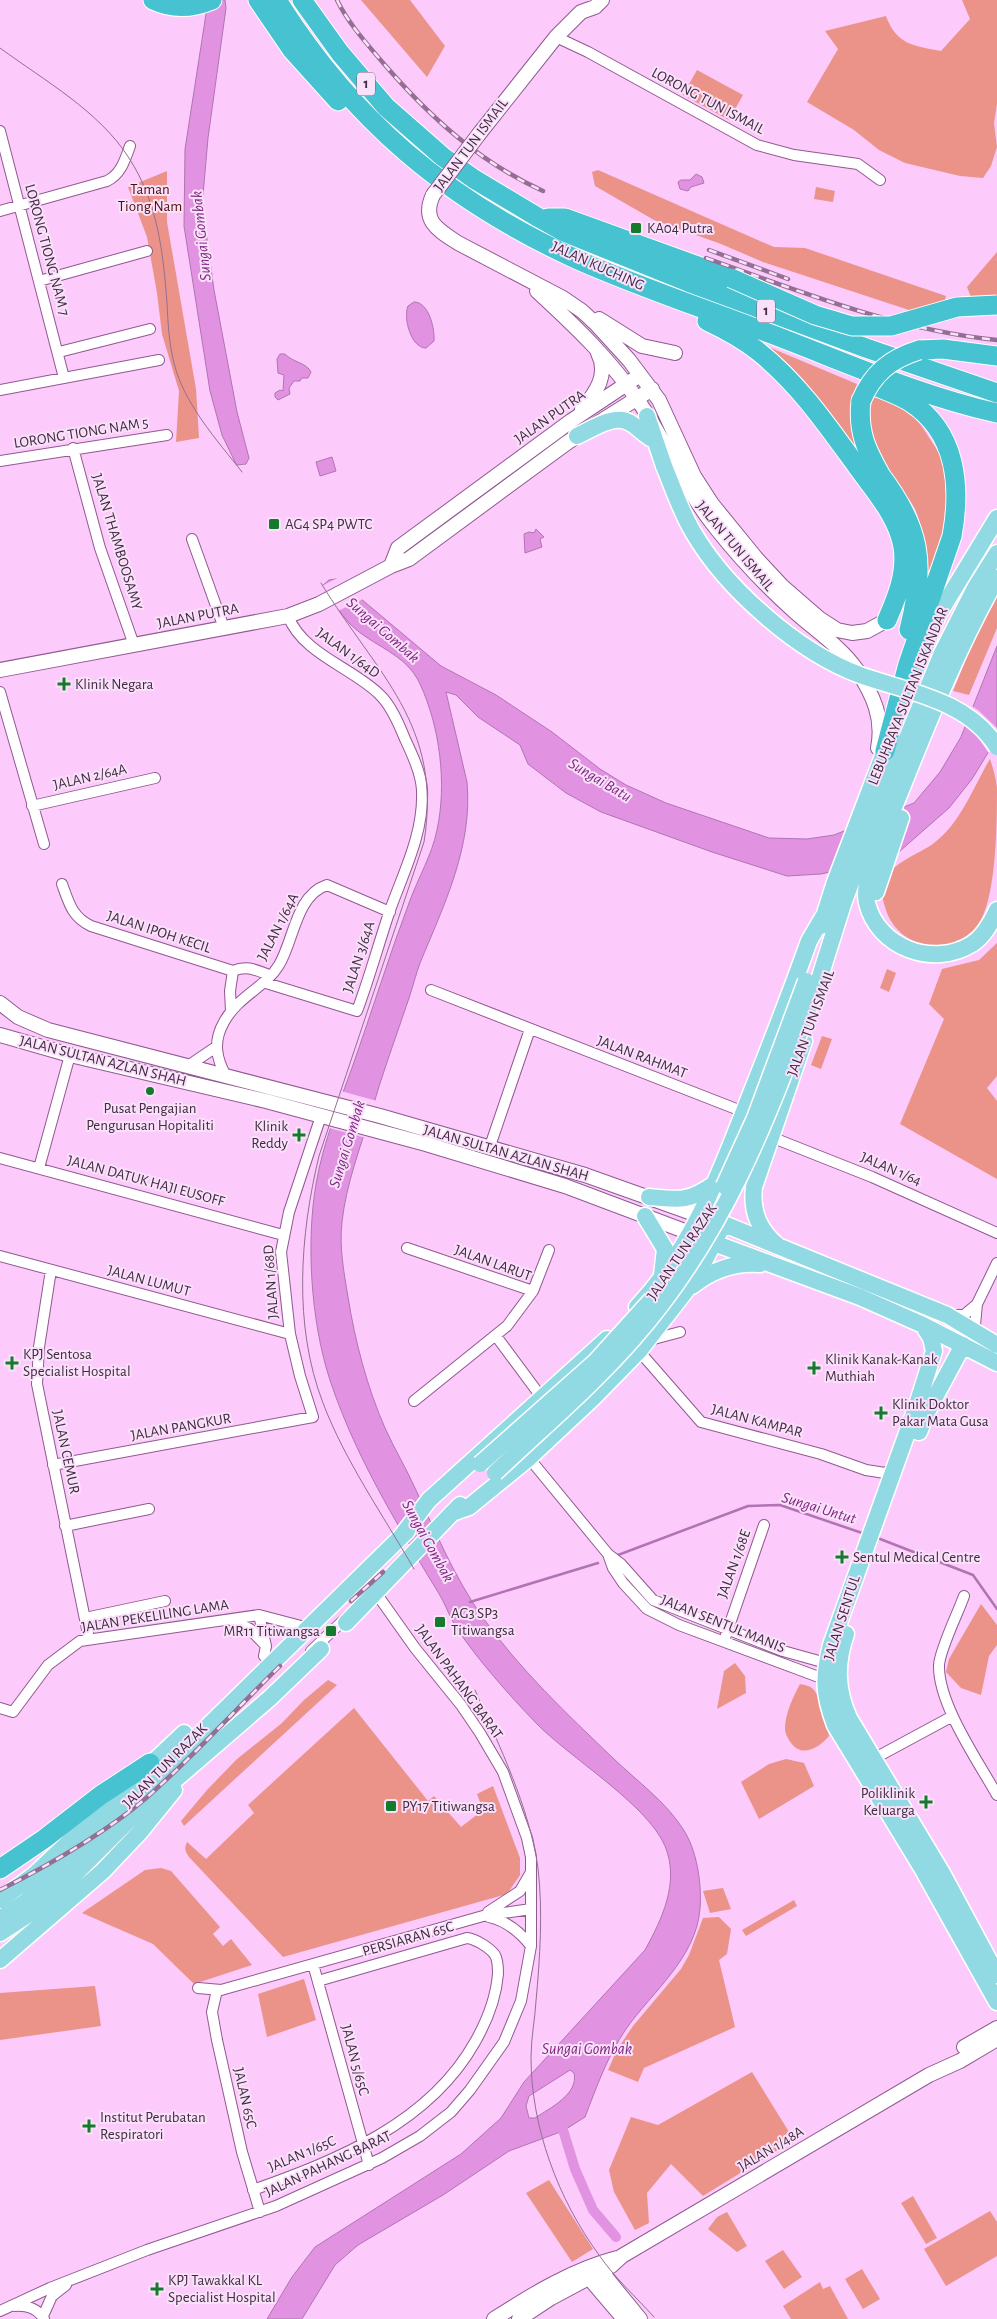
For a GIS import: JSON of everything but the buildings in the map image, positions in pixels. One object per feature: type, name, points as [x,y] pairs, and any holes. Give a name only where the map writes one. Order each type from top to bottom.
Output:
[{"type":"highway","points":[[153,0],[168,5],[186,6],[212,0]]},
{"type":"highway","points":[[258,0],[272,24],[317,80],[340,102],[362,112]]},
{"type":"highway","name":"JALAN KUCHING","points":[[277,0],[311,50],[362,112],[392,142],[428,171],[488,212],[575,258],[639,285],[927,393],[997,413]]},
{"type":"highway","name":"JALAN KUCHING","points":[[302,0],[340,53],[386,107],[458,168],[539,218],[564,232],[688,282],[903,362],[997,393]]},
{"type":"highway","points":[[539,218],[565,218],[731,278],[815,315],[852,326],[891,326],[957,307],[997,305]]},
{"type":"highway","points":[[639,285],[673,306],[736,336],[759,352],[788,378],[827,426],[892,517],[903,545],[904,562],[901,580],[887,620]]},
{"type":"highway","points":[[741,322],[749,330],[912,403],[942,436],[951,455],[957,482],[958,499],[952,536],[908,664],[885,751]]},
{"type":"highway","points":[[887,620],[894,614],[907,590],[911,563],[909,544],[902,517],[867,450],[861,433],[861,401],[876,374],[885,365],[897,358],[919,350],[943,350],[997,356]]},
{"type":"highway","points":[[879,473],[904,507],[912,527],[917,550],[918,579],[913,614],[899,667],[885,751]]},
{"type":"highway","points":[[0,1869],[44,1840],[101,1795],[150,1763]]},
{"type":"main road","points":[[647,416],[654,440],[687,521],[711,559],[786,635],[804,647],[859,674],[892,683],[952,707],[978,722],[997,747]]},
{"type":"main road","points":[[574,428],[616,420],[631,423],[654,440]]},
{"type":"main road","name":"LEBUHRAYA SULTAN ISKANDAR","points":[[853,878],[885,751],[938,615],[997,518]]},
{"type":"main road","name":"LEBUHRAYA SULTAN ISKANDAR","points":[[835,882],[857,821],[872,805],[952,631],[997,554]]},
{"type":"main road","points":[[997,578],[962,646],[932,716],[872,861],[866,891],[867,902],[878,926],[887,937],[910,950],[933,955],[945,954],[972,944],[989,926],[997,910]]},
{"type":"main road","points":[[887,937],[876,904],[879,878],[914,785],[932,716]]},
{"type":"main road","name":"JALAN TUN ISMAIL","points":[[754,1187],[851,911],[872,861]]},
{"type":"main road","name":"JALAN TUN RAZAK","points":[[349,1617],[376,1593],[448,1517],[627,1346],[690,1266],[728,1202],[768,1119],[816,977],[853,878]]},
{"type":"main road","name":"JALAN TUN RAZAK","points":[[432,1503],[480,1464],[595,1362],[643,1310],[680,1261],[723,1188],[816,977],[823,917],[835,882]]},
{"type":"main road","points":[[816,977],[851,911]]},
{"type":"main road","name":"JALAN TUN ISMAIL","points":[[700,1216],[717,1180],[744,1112],[809,941],[823,917]]},
{"type":"main road","points":[[649,1197],[686,1200],[702,1193],[717,1180],[722,1192],[732,1199],[740,1199],[754,1187]]},
{"type":"main road","points":[[754,1187],[753,1203],[757,1219],[765,1233],[777,1245]]},
{"type":"main road","points":[[645,1216],[665,1249],[665,1266],[659,1284]]},
{"type":"main road","name":"JALAN TUN RAZAK","points":[[0,1933],[32,1912],[62,1886],[97,1842],[400,1538],[432,1503],[542,1398],[597,1349],[659,1284],[700,1216]]},
{"type":"main road","name":"JALAN SULTAN AZLAN SHAH","points":[[700,1216],[724,1223],[920,1306],[947,1315],[997,1345]]},
{"type":"main road","name":"JALAN TUN RAZAK","points":[[448,1517],[468,1507],[529,1458],[593,1398],[643,1346],[695,1279],[724,1223]]},
{"type":"main road","name":"JALAN SULTAN AZLAN SHAH","points":[[690,1233],[860,1297],[923,1325],[997,1363]]},
{"type":"main road","points":[[685,1292],[709,1275],[738,1264],[777,1266]]},
{"type":"main road","points":[[659,1284],[674,1270],[682,1268],[689,1274],[685,1292]]},
{"type":"main road","points":[[920,1306],[956,1330],[963,1345]]},
{"type":"main road","name":"JALAN SENTUL","points":[[878,1528],[894,1468],[934,1351],[931,1338],[923,1325]]},
{"type":"main road","name":"JALAN SENTUL","points":[[963,1345],[927,1412],[878,1528],[825,1671],[829,1709],[836,1724],[922,1868],[997,2002]]},
{"type":"main road","name":"JALAN SENTUL","points":[[870,1549],[838,1665],[839,1687],[844,1708],[942,1874],[997,1976]]},
{"type":"main road","name":"JALAN TUN RAZAK","points":[[0,1900],[34,1875],[265,1651],[327,1610]]},
{"type":"main road","name":"JALAN TUN RAZAK","points":[[0,1919],[25,1902],[270,1698],[321,1649]]},
{"type":"main road","points":[[0,1960],[103,1871],[140,1832],[202,1755]]},
{"type":"main road","points":[[0,1948],[54,1914]]},
{"type":"street","name":"JALAN TUN ISMAIL","points":[[602,0],[595,7],[583,6],[556,37],[433,195],[429,213],[435,226],[458,243],[525,280],[563,298],[582,311],[652,389],[659,400],[694,476],[712,504],[756,558],[782,586],[820,619],[837,630],[852,633],[867,631],[887,620]]},
{"type":"street","name":"LORONG TUN ISMAIL","points":[[556,37],[588,52],[757,145],[794,154],[858,164],[880,180]]},
{"type":"street","name":"LORONG TIONG NAM 7","points":[[0,130],[59,352],[64,378]]},
{"type":"street","points":[[0,210],[20,206],[114,178],[123,166],[130,146]]},
{"type":"street","points":[[39,281],[147,251]]},
{"type":"street","name":"JALAN TUN ISMAIL","points":[[525,280],[594,345],[626,384],[636,397],[678,473],[715,527],[778,596],[840,649],[871,694],[880,721],[881,732],[872,805]]},
{"type":"street","points":[[582,311],[642,346],[675,353]]},
{"type":"street","points":[[59,352],[150,330]]},
{"type":"street","points":[[574,428],[601,380],[601,358],[594,345]]},
{"type":"street","points":[[0,390],[160,360]]},
{"type":"street","name":"JALAN PUTRA","points":[[0,670],[288,616],[304,611],[371,579],[391,566],[409,559],[424,550],[626,384],[640,375]]},
{"type":"street","name":"JALAN PUTRA","points":[[574,428],[652,389]]},
{"type":"street","name":"LORONG TIONG NAM 5","points":[[0,461],[73,448],[166,435]]},
{"type":"street","name":"JALAN THAMBOOSAMY","points":[[73,448],[100,548],[134,645]]},
{"type":"street","points":[[192,539],[224,628]]},
{"type":"street","name":"JALAN 1/64D","points":[[288,616],[298,634],[380,695],[399,724],[410,750],[422,788],[420,817],[412,854],[390,912]]},
{"type":"street","points":[[0,692],[44,844]]},
{"type":"street","name":"JALAN 2/64A","points":[[32,806],[156,778]]},
{"type":"street","name":"JALAN IPOH KECIL","points":[[62,884],[73,911],[80,921],[233,972],[241,968],[250,968],[267,979]]},
{"type":"street","name":"JALAN 1/64A","points":[[216,1047],[224,1022],[231,1011],[248,993],[267,979],[278,966],[308,898],[319,888],[327,885],[390,912]]},
{"type":"street","name":"JALAN 3/64A","points":[[267,979],[357,1011],[390,912]]},
{"type":"street","name":"JALAN 1/64A","points":[[231,1011],[230,992],[233,972]]},
{"type":"street","name":"JALAN RAHMAT","points":[[431,990],[744,1112]]},
{"type":"street","name":"JALAN SULTAN AZLAN SHAH","points":[[0,1003],[18,1017],[48,1030],[226,1076],[335,1113],[378,1131],[548,1181],[690,1233]]},
{"type":"street","points":[[489,1148],[530,1029]]},
{"type":"street","name":"JALAN SULTAN AZLAN SHAH","points":[[0,1035],[70,1055],[237,1094],[319,1116],[335,1113],[380,1116],[585,1175],[700,1216]]},
{"type":"street","points":[[188,1066],[216,1047],[218,1063],[226,1076]]},
{"type":"street","points":[[39,1168],[70,1055]]},
{"type":"street","name":"JALAN 1/68D","points":[[313,1418],[290,1334],[281,1252],[283,1235],[320,1122],[319,1116]]},
{"type":"street","name":"JALAN 1/64","points":[[771,1137],[872,1177],[997,1233]]},
{"type":"street","name":"JALAN DATUK HAJI EUSOFF","points":[[0,1158],[283,1235]]},
{"type":"street","name":"JALAN LARUT","points":[[407,1248],[533,1291],[507,1326],[414,1401]]},
{"type":"street","points":[[533,1291],[549,1250]]},
{"type":"street","name":"JALAN LUMUT","points":[[0,1256],[290,1334]]},
{"type":"street","points":[[981,1337],[975,1325],[977,1304],[997,1263]]},
{"type":"street","name":"JALAN CEMUR","points":[[50,1270],[37,1374],[39,1398],[89,1639]]},
{"type":"street","points":[[947,1315],[964,1315],[977,1304]]},
{"type":"street","points":[[643,1346],[659,1336],[680,1332]]},
{"type":"street","points":[[496,1336],[542,1398]]},
{"type":"street","name":"JALAN KAMPAR","points":[[643,1346],[701,1422],[821,1454],[866,1470],[885,1473],[894,1468]]},
{"type":"street","name":"JALAN PANGKUR","points":[[53,1465],[313,1418]]},
{"type":"street","name":"JALAN SENTUL MANIS","points":[[529,1458],[608,1554],[621,1564],[653,1600],[783,1651],[825,1671]]},
{"type":"street","points":[[65,1526],[150,1509]]},
{"type":"street","name":"JALAN 1/68E","points":[[724,1642],[764,1525]]},
{"type":"street","name":"JALAN SENTUL MANIS","points":[[608,1554],[613,1568],[623,1583],[647,1609],[679,1625],[724,1642],[825,1671]]},
{"type":"street","name":"JALAN PAHANG BARAT","points":[[0,2311],[50,2288],[147,2250],[260,2212],[369,2165],[435,2125],[451,2112],[477,2081],[504,2042],[521,2001],[531,1946],[531,1872],[527,1838],[503,1772],[461,1705],[415,1648],[376,1593]]},
{"type":"street","points":[[964,1596],[939,1665],[952,1717],[997,1794]]},
{"type":"street","name":"JALAN PEKELILING LAMA","points":[[84,1618],[165,1602]]},
{"type":"street","points":[[259,1615],[265,1651]]},
{"type":"street","name":"JALAN PEKELILING LAMA","points":[[0,1708],[13,1712],[48,1665],[69,1647],[89,1639],[259,1615],[301,1626]]},
{"type":"street","points":[[295,1666],[349,1617]]},
{"type":"street","points":[[229,1619],[250,1629],[265,1651]]},
{"type":"street","points":[[875,1758],[952,1717]]},
{"type":"street","points":[[483,1916],[520,1891],[531,1872]]},
{"type":"street","points":[[198,1988],[217,1990],[483,1916],[531,1910]]},
{"type":"street","points":[[483,1916],[506,1923],[531,1946]]},
{"type":"street","name":"PERSIARAN 65C","points":[[318,1981],[467,1938],[474,1938],[496,1956],[498,1975],[492,2005],[481,2032],[468,2054],[428,2101],[400,2123],[362,2144]]},
{"type":"street","name":"JALAN 5/65C","points":[[313,1964],[369,2165]]},
{"type":"street","name":"JALAN 65C","points":[[217,1990],[212,2012],[242,2152],[260,2212]]},
{"type":"street","name":"JALAN 1/48A","points":[[937,2070],[960,2050],[997,2028]]},
{"type":"street","name":"JALAN 1/48A","points":[[519,2319],[592,2271],[622,2256],[937,2070],[960,2061],[997,2039]]},
{"type":"street","name":"JALAN 1/65C","points":[[253,2190],[297,2174],[362,2144]]},
{"type":"street","points":[[592,2271],[624,2319]]},
{"type":"street","points":[[592,2271],[640,2319]]},
{"type":"street","name":"JALAN 1/48A","points":[[496,2318],[564,2277],[592,2271]]},
{"type":"street","points":[[13,2306],[24,2305],[35,2309],[44,2318],[52,2296],[70,2281]]},
{"type":"green space","points":[[361,0],[410,0],[445,46],[427,77]]},
{"type":"green space","points":[[962,0],[997,0],[997,104],[994,123],[997,147],[991,166],[983,178],[960,176],[905,163],[879,150],[854,130],[807,102],[838,49],[825,31],[886,16],[895,33],[900,38],[914,45],[941,51],[970,19]]},
{"type":"green space","points":[[697,70],[743,95],[729,120],[683,95]]},
{"type":"green space","points":[[598,170],[774,247],[805,248],[946,296],[944,304],[915,312],[763,262],[721,244],[654,220],[595,186],[592,172]]},
{"type":"green space","name":"Taman Tiong Nam","points":[[167,171],[167,222],[196,389],[199,438],[176,442],[179,391],[162,334],[147,237],[128,187]]},
{"type":"green space","points":[[816,187],[835,191],[833,202],[814,199]]},
{"type":"green space","points":[[997,252],[997,298],[971,297],[967,287]]},
{"type":"green space","points":[[747,338],[857,384],[852,404],[852,424],[860,465],[813,392]]},
{"type":"green space","points":[[869,390],[903,405],[921,425],[941,456],[948,476],[946,535],[922,611],[925,560],[919,521],[913,505],[892,479],[877,457],[873,447],[869,427]]},
{"type":"green space","points":[[997,595],[997,628],[969,695],[953,691],[987,608]]},
{"type":"green space","points":[[990,759],[997,788],[996,841],[992,882],[983,916],[976,928],[964,937],[951,943],[938,946],[924,945],[911,940],[900,932],[891,921],[885,907],[882,891],[886,878],[890,871],[934,843],[951,826],[966,804]]},
{"type":"green space","points":[[997,943],[997,1076],[987,1088],[997,1101],[997,1179],[900,1124],[944,1019],[929,1004],[942,969],[979,960]]},
{"type":"green space","points":[[887,969],[896,973],[889,992],[880,988]]},
{"type":"green space","points":[[822,1036],[832,1039],[821,1069],[811,1065]]},
{"type":"green space","points":[[981,1604],[997,1625],[997,1645],[989,1656],[981,1695],[961,1688],[946,1672],[949,1659]]},
{"type":"green space","points":[[735,1663],[745,1676],[746,1693],[717,1709],[724,1671]]},
{"type":"green space","points":[[328,1680],[337,1685],[184,1826],[181,1821],[237,1759],[282,1723],[304,1700]]},
{"type":"green space","points":[[800,1684],[814,1690],[819,1699],[829,1736],[820,1744],[805,1751],[800,1750],[791,1743],[785,1731],[788,1712]]},
{"type":"green space","points":[[354,1708],[428,1801],[434,1796],[461,1827],[483,1810],[477,1794],[493,1786],[520,1858],[520,1875],[507,1894],[283,1957],[189,1857],[185,1850],[186,1844],[187,1842],[206,1859],[254,1813],[248,1805]]},
{"type":"green space","points":[[786,1759],[804,1763],[814,1786],[759,1819],[741,1782],[769,1764]]},
{"type":"green space","points":[[161,1868],[171,1871],[220,1927],[213,1934],[223,1946],[231,1939],[252,1965],[194,1984],[153,1944],[82,1913],[145,1870]]},
{"type":"green space","points":[[723,1888],[731,1909],[710,1913],[703,1891]]},
{"type":"green space","points":[[794,1900],[797,1906],[746,1936],[742,1930]]},
{"type":"green space","points":[[719,1917],[731,1929],[727,1954],[719,1960],[735,2027],[644,2068],[638,2082],[608,2070],[617,2050],[633,2026],[681,1969],[689,1955],[703,1918]]},
{"type":"green space","points":[[304,1979],[316,2020],[267,2037],[258,1994]]},
{"type":"green space","points":[[95,1986],[101,2026],[0,2040],[0,1993]]},
{"type":"green space","points":[[752,2072],[794,2140],[703,2196],[671,2164],[647,2193],[649,2223],[635,2230],[614,2192],[609,2170],[631,2117],[658,2125]]},
{"type":"green space","points":[[549,2180],[593,2249],[572,2262],[526,2193]]},
{"type":"green space","points":[[913,2196],[937,2238],[926,2244],[901,2203]]},
{"type":"green space","points":[[990,2211],[997,2222],[997,2256],[946,2286],[924,2249]]},
{"type":"green space","points":[[727,2212],[747,2246],[737,2252],[708,2229],[717,2217]]},
{"type":"green space","points":[[783,2250],[802,2277],[784,2289],[765,2261]]},
{"type":"green space","points":[[862,2269],[880,2299],[863,2309],[845,2279]]},
{"type":"green space","points":[[820,2282],[823,2289],[830,2286],[848,2319],[791,2319],[783,2306]]},
{"type":"water","name":"Sungai Gombak","points":[[205,0],[225,0],[226,8],[208,138],[203,195],[204,217],[214,290],[237,412],[249,458],[246,464],[237,465],[222,435],[210,391],[184,226],[185,149],[206,14]]},
{"type":"water","points":[[696,174],[702,177],[704,183],[691,187],[688,191],[680,189],[678,182],[690,180]]},
{"type":"water","points":[[414,302],[424,306],[432,323],[434,341],[426,348],[421,347],[412,338],[408,325],[408,306]]},
{"type":"water","points":[[280,354],[285,354],[311,372],[308,378],[294,381],[289,388],[290,394],[278,400],[275,397],[275,393],[280,390],[283,391],[284,375],[278,373],[277,359]]},
{"type":"water","points":[[332,457],[336,471],[320,476],[316,462]]},
{"type":"water","points":[[536,529],[544,537],[540,539],[542,547],[525,553],[524,534],[534,533]]},
{"type":"water","name":"Sungai Gombak","points":[[342,578],[360,598],[441,666],[496,695],[552,732],[600,769],[626,785],[666,803],[769,838],[807,839],[834,835],[914,803],[940,772],[961,737],[997,646],[997,738],[972,779],[949,808],[892,858],[821,874],[787,876],[712,852],[601,812],[566,793],[528,764],[520,745],[478,717],[456,695],[446,692],[467,782],[468,806],[466,829],[455,875],[419,967],[380,1084],[347,1194],[341,1231],[345,1279],[354,1330],[367,1380],[385,1428],[462,1585],[481,1615],[527,1672],[614,1759],[660,1801],[676,1819],[688,1837],[698,1868],[700,1909],[697,1927],[682,1959],[636,2015],[619,2040],[603,2072],[585,2117],[563,2131],[509,2151],[443,2195],[358,2245],[335,2265],[302,2319],[267,2319],[292,2277],[315,2247],[461,2154],[501,2118],[524,2082],[645,1950],[663,1913],[670,1887],[671,1873],[665,1846],[656,1830],[625,1798],[536,1723],[473,1651],[456,1627],[390,1510],[356,1445],[337,1400],[323,1355],[314,1306],[311,1256],[313,1207],[319,1169],[332,1124],[394,943],[432,848],[440,812],[441,794],[440,756],[437,737],[420,684],[414,673],[398,657],[369,639],[350,624],[322,586],[329,580]],"holes":[[[570,2070],[574,2073],[574,2081],[568,2094],[535,2118],[529,2118],[526,2106],[529,2096]]]},
{"type":"pier","points":[[343,575],[365,598],[338,611],[320,587]]},
{"type":"pier","points":[[970,705],[997,728],[997,744],[990,755],[977,736],[963,724]]},
{"type":"pier","points":[[341,1091],[377,1101],[366,1138],[329,1128]]},
{"type":"waterway","name":"Sungai Untut","points":[[618,1555],[748,1506],[780,1505],[865,1534]]},
{"type":"waterway","name":"Sungai Untut","points":[[875,1537],[973,1575],[997,1609]]},
{"type":"waterway","name":"Sungai Untut","points":[[470,1602],[598,1563]]},
{"type":"waterway","points":[[560,2120],[575,2169],[593,2210],[616,2237]]},
{"type":"tram line","points":[[0,48],[87,111],[117,141],[139,175],[153,210],[161,247],[170,341],[179,378],[185,393],[202,421],[242,472]]},
{"type":"tram line","points":[[321,583],[401,703],[415,732],[424,765],[427,801],[424,842],[319,1156],[307,1217],[303,1280],[307,1343],[313,1373],[323,1403],[353,1467],[414,1569]]},
{"type":"tram line","points":[[475,1690],[504,1755],[521,1800],[534,1845],[538,1868],[540,1934],[531,2057],[532,2083],[542,2136],[559,2186],[584,2233],[611,2271],[654,2317]]},
{"type":"railway","points":[[337,0],[352,25],[371,49],[401,83],[438,120],[477,152],[543,191]]},
{"type":"railway","points":[[709,250],[788,279]]},
{"type":"railway","points":[[706,258],[886,319],[922,328],[997,340]]},
{"type":"railway","points":[[351,1601],[383,1572]]},
{"type":"railway","points":[[0,1890],[75,1848],[129,1812],[180,1767],[280,1666]]},
{"type":"place","name":"KA04 Putra","points":[[636,228]]},
{"type":"place","name":"AG4 SP4 PWTC","points":[[274,524]]},
{"type":"place","name":"Klinik Negara","points":[[64,684]]},
{"type":"place","name":"Pusat Pengajian Pengurusan Hopitaliti","points":[[150,1091]]},
{"type":"place","name":"Klinik Reddy","points":[[299,1135]]},
{"type":"place","name":"KPJ Sentosa Specialist Hospital","points":[[12,1363]]},
{"type":"place","name":"Klinik Kanak-Kanak Muthiah","points":[[814,1368]]},
{"type":"place","name":"Klinik Doktor Pakar Mata Gusa","points":[[881,1413]]},
{"type":"place","name":"Sentul Medical Centre","points":[[842,1557]]},
{"type":"place","name":"AG3 SP3 Titiwangsa","points":[[440,1622]]},
{"type":"place","name":"MR11 Titiwangsa","points":[[331,1631]]},
{"type":"place","name":"Poliklinik Keluarga","points":[[926,1802]]},
{"type":"place","name":"PY17 Titiwangsa","points":[[391,1806]]},
{"type":"place","name":"Institut Perubatan Respiratori","points":[[89,2126]]},
{"type":"place","name":"KPJ Tawakkal KL Specialist Hospital","points":[[157,2289]]},
{"type":"water label","name":"Sungai Batu","points":[[600,780]]}]
